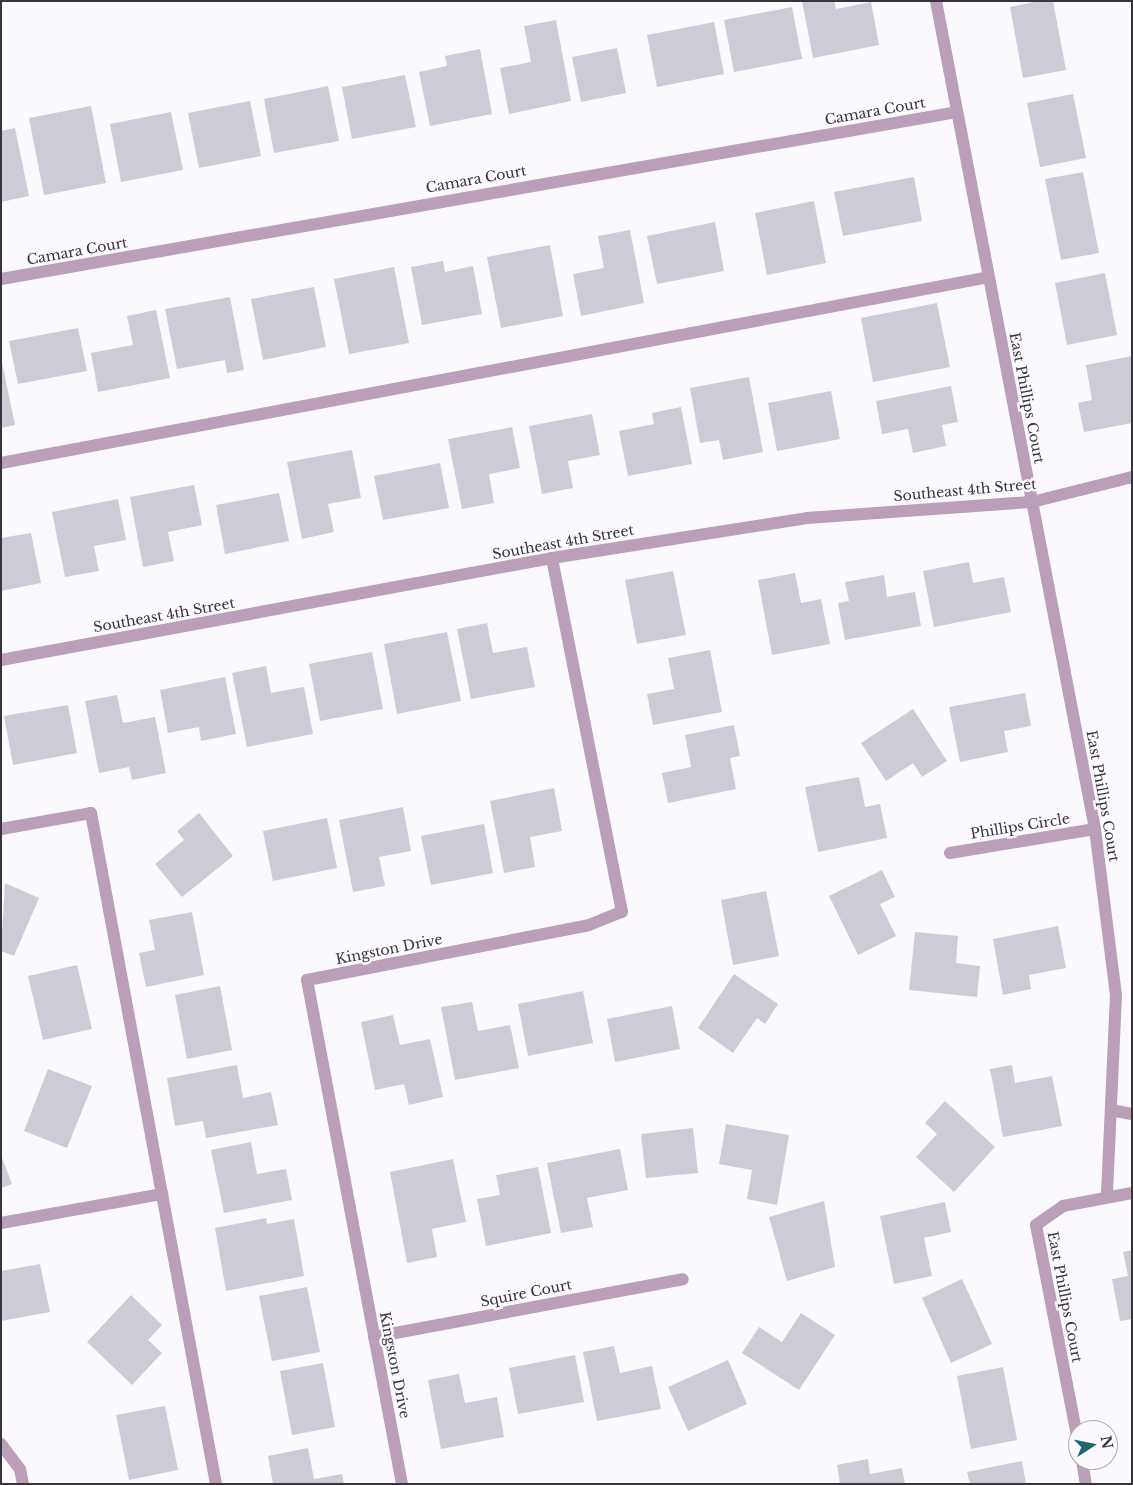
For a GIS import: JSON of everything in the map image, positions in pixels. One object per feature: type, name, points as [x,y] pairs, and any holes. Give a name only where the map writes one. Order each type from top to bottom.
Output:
[{"type":"street","name":"East Phillips Court","points":[[936,1],[1095,829],[1116,995],[1107,1197],[1063,1206],[1036,1225],[1074,1420]]},
{"type":"street","name":"Camara Court","points":[[1,279],[957,112]]},
{"type":"street","points":[[1,463],[989,277]]},
{"type":"street","name":"Southeast 4th Street","points":[[1,660],[552,558],[807,518],[1032,502],[1132,477]]},
{"type":"street","name":"Kingston Drive","points":[[402,1484],[307,980],[589,925],[622,912],[552,558]]},
{"type":"street","points":[[1,829],[92,813],[216,1484]]},
{"type":"street","name":"Phillips Circle","points":[[950,853],[1095,829]]},
{"type":"street","points":[[1111,1110],[1132,1114]]},
{"type":"street","points":[[1107,1197],[1132,1193]]},
{"type":"street","points":[[1,1223],[162,1194]]},
{"type":"street","name":"Squire Court","points":[[374,1336],[683,1279]]},
{"type":"street","points":[[1,1444],[20,1469],[23,1484]]},
{"type":"street","points":[[1084,1470],[1086,1484]]},
{"type":"building","points":[[802,1],[834,1],[836,9],[871,2],[879,45],[813,58]]},
{"type":"building","points":[[1039,1],[1053,1],[1066,70],[1023,78],[1010,7]]},
{"type":"building","points":[[792,7],[802,59],[734,72],[724,20]]},
{"type":"building","points":[[556,20],[571,101],[509,114],[500,68],[531,62],[524,26]]},
{"type":"building","points":[[714,22],[724,74],[657,87],[647,35]]},
{"type":"building","points":[[617,48],[626,93],[581,102],[572,57]]},
{"type":"building","points":[[480,49],[492,114],[430,126],[419,72],[447,66],[445,56]]},
{"type":"building","points":[[405,75],[416,127],[352,139],[342,87]]},
{"type":"building","points":[[328,86],[339,141],[274,153],[264,99]]},
{"type":"building","points":[[1073,94],[1086,158],[1040,167],[1027,103]]},
{"type":"building","points":[[250,101],[261,156],[199,168],[188,113]]},
{"type":"building","points":[[91,106],[106,183],[44,195],[29,118]]},
{"type":"building","points":[[171,112],[183,170],[121,182],[110,124]]},
{"type":"building","points":[[15,128],[29,196],[1,202],[1,131]]},
{"type":"building","points":[[1083,172],[1099,253],[1061,260],[1045,179]]},
{"type":"building","points":[[914,177],[922,221],[843,236],[834,192]]},
{"type":"building","points":[[814,201],[826,263],[767,275],[755,213]]},
{"type":"building","points":[[715,222],[724,271],[657,284],[647,236]]},
{"type":"building","points":[[630,230],[644,303],[581,316],[573,274],[604,268],[598,236]]},
{"type":"building","points":[[550,245],[563,316],[501,328],[487,257]]},
{"type":"building","points":[[443,261],[445,272],[473,266],[482,314],[422,325],[411,267]]},
{"type":"building","points":[[394,267],[409,343],[349,354],[334,279]]},
{"type":"building","points":[[1105,273],[1117,335],[1067,345],[1055,283]]},
{"type":"building","points":[[314,287],[326,347],[263,360],[251,299]]},
{"type":"building","points":[[230,297],[244,370],[227,373],[225,360],[177,369],[165,309]]},
{"type":"building","points":[[937,303],[950,367],[873,382],[861,318]]},
{"type":"building","points":[[156,310],[170,378],[98,392],[91,353],[133,345],[127,316]]},
{"type":"building","points":[[78,328],[87,371],[18,384],[9,341]]},
{"type":"building","points":[[1132,356],[1132,423],[1084,432],[1078,403],[1092,400],[1086,365]]},
{"type":"building","points":[[1,358],[15,425],[1,428]]},
{"type":"building","points":[[749,377],[763,452],[723,460],[719,440],[700,443],[690,388]]},
{"type":"building","points":[[951,386],[958,422],[942,425],[946,446],[913,453],[908,429],[882,434],[876,401]]},
{"type":"building","points":[[831,391],[840,439],[777,451],[768,403]]},
{"type":"building","points":[[681,407],[692,464],[628,476],[619,431],[654,424],[652,413]]},
{"type":"building","points":[[592,414],[600,455],[568,461],[573,488],[542,494],[529,426]]},
{"type":"building","points":[[512,427],[520,468],[489,474],[494,503],[462,509],[448,439]]},
{"type":"building","points":[[352,450],[361,498],[328,504],[334,532],[302,539],[287,462]]},
{"type":"building","points":[[440,463],[449,508],[383,520],[374,476]]},
{"type":"building","points":[[194,485],[202,525],[168,532],[174,561],[143,567],[130,497]]},
{"type":"building","points":[[279,493],[289,541],[225,554],[216,505]]},
{"type":"building","points":[[118,499],[126,540],[94,546],[99,571],[65,577],[52,512]]},
{"type":"building","points":[[31,533],[41,583],[1,591],[1,538]]},
{"type":"building","points":[[969,562],[973,583],[1004,577],[1011,612],[934,627],[923,571]]},
{"type":"building","points":[[673,571],[686,635],[637,644],[625,580]]},
{"type":"building","points":[[795,573],[801,603],[821,599],[830,644],[772,655],[758,580]]},
{"type":"building","points":[[884,575],[887,597],[915,592],[921,626],[845,640],[838,603],[849,601],[845,582]]},
{"type":"building","points":[[487,623],[493,653],[527,647],[535,687],[471,699],[457,629]]},
{"type":"building","points":[[447,632],[461,701],[397,714],[384,644]]},
{"type":"building","points":[[710,650],[722,712],[653,725],[647,694],[674,689],[668,658]]},
{"type":"building","points":[[372,652],[383,709],[320,721],[309,664]]},
{"type":"building","points":[[266,666],[271,693],[304,687],[313,734],[247,747],[232,673]]},
{"type":"building","points":[[225,677],[236,734],[201,741],[199,727],[168,733],[160,690]]},
{"type":"building","points":[[1025,693],[1031,726],[1004,731],[1008,752],[960,762],[949,707]]},
{"type":"building","points":[[117,695],[123,723],[155,717],[166,773],[132,780],[129,767],[99,773],[85,701]]},
{"type":"building","points":[[68,705],[77,753],[13,765],[4,716]]},
{"type":"building","points":[[913,709],[947,761],[922,777],[913,763],[886,781],[861,743]]},
{"type":"building","points":[[734,725],[740,756],[730,758],[736,789],[668,803],[662,773],[691,767],[685,735]]},
{"type":"building","points":[[859,777],[865,807],[880,804],[887,838],[818,852],[805,787]]},
{"type":"building","points":[[554,788],[562,831],[530,837],[535,867],[504,873],[490,801]]},
{"type":"building","points":[[403,807],[411,851],[379,857],[385,886],[353,892],[339,820]]},
{"type":"building","points":[[199,813],[233,856],[182,897],[155,864],[184,840],[177,831]]},
{"type":"building","points":[[327,818],[337,868],[273,881],[263,831]]},
{"type":"building","points":[[484,824],[493,873],[431,885],[421,836]]},
{"type":"building","points":[[882,870],[895,897],[880,904],[896,936],[858,955],[829,896]]},
{"type":"building","points":[[5,883],[39,898],[14,956],[1,951]]},
{"type":"building","points":[[766,891],[779,956],[733,965],[721,900]]},
{"type":"building","points":[[192,912],[204,975],[146,987],[139,953],[155,950],[149,920]]},
{"type":"building","points":[[1058,926],[1066,968],[1029,975],[1031,989],[1003,995],[993,939]]},
{"type":"building","points":[[915,932],[958,936],[956,963],[980,966],[977,997],[909,990]]},
{"type":"building","points":[[77,965],[92,1029],[43,1040],[28,976]]},
{"type":"building","points":[[734,974],[778,1004],[765,1024],[757,1018],[733,1053],[698,1028]]},
{"type":"building","points":[[220,986],[232,1050],[187,1059],[175,995]]},
{"type":"building","points":[[583,991],[593,1043],[528,1056],[518,1004]]},
{"type":"building","points":[[472,1002],[478,1031],[510,1025],[519,1068],[455,1080],[441,1007]]},
{"type":"building","points":[[672,1006],[680,1049],[615,1062],[607,1019]]},
{"type":"building","points":[[393,1015],[400,1045],[430,1039],[443,1097],[409,1105],[404,1084],[375,1090],[361,1022]]},
{"type":"building","points":[[237,1065],[243,1098],[271,1092],[278,1125],[206,1138],[203,1121],[175,1126],[167,1078]]},
{"type":"building","points":[[1012,1065],[1015,1083],[1052,1076],[1062,1126],[1003,1137],[990,1069]]},
{"type":"building","points":[[48,1069],[92,1086],[67,1148],[24,1131]]},
{"type":"building","points":[[945,1101],[995,1147],[954,1192],[916,1157],[937,1134],[925,1123]]},
{"type":"building","points":[[726,1124],[789,1135],[777,1205],[747,1199],[752,1170],[719,1164]]},
{"type":"building","points":[[693,1128],[698,1173],[646,1178],[641,1134]]},
{"type":"building","points":[[251,1142],[257,1174],[286,1169],[292,1200],[224,1213],[211,1150]]},
{"type":"building","points":[[620,1149],[628,1190],[587,1198],[593,1227],[561,1233],[547,1163]]},
{"type":"building","points":[[1,1155],[12,1184],[1,1188]]},
{"type":"building","points":[[453,1159],[466,1222],[432,1229],[437,1257],[407,1263],[390,1172]]},
{"type":"building","points":[[538,1167],[551,1233],[486,1246],[477,1199],[500,1195],[496,1175]]},
{"type":"building","points":[[824,1201],[835,1267],[787,1281],[769,1217]]},
{"type":"building","points":[[945,1202],[951,1232],[924,1238],[932,1276],[894,1284],[880,1216]]},
{"type":"building","points":[[266,1218],[267,1224],[294,1219],[304,1276],[226,1291],[215,1228]]},
{"type":"building","points":[[1132,1250],[1132,1319],[1120,1321],[1112,1279],[1128,1276],[1123,1252]]},
{"type":"building","points":[[40,1264],[50,1312],[1,1321],[1,1271]]},
{"type":"building","points":[[962,1279],[992,1344],[951,1363],[922,1298]]},
{"type":"building","points":[[307,1287],[320,1352],[272,1361],[259,1296]]},
{"type":"building","points":[[131,1295],[162,1325],[148,1340],[162,1353],[132,1385],[87,1342]]},
{"type":"building","points":[[801,1313],[835,1335],[799,1390],[742,1353],[759,1327],[782,1342]]},
{"type":"building","points":[[614,1346],[620,1373],[652,1366],[661,1409],[597,1421],[583,1352]]},
{"type":"building","points":[[575,1355],[584,1402],[518,1414],[509,1368]]},
{"type":"building","points":[[728,1360],[747,1404],[688,1431],[668,1387]]},
{"type":"building","points":[[323,1363],[335,1427],[292,1435],[280,1371]]},
{"type":"building","points":[[1003,1367],[1017,1440],[971,1449],[957,1376]]},
{"type":"building","points":[[459,1374],[465,1403],[497,1397],[504,1437],[441,1449],[428,1380]]},
{"type":"building","points":[[165,1406],[178,1470],[129,1480],[116,1415]]},
{"type":"building","points":[[308,1448],[314,1479],[342,1474],[344,1484],[273,1484],[268,1456]]},
{"type":"building","points":[[868,1459],[870,1474],[902,1468],[905,1484],[840,1484],[837,1465]]},
{"type":"building","points":[[1022,1461],[1026,1484],[970,1484],[967,1472]]}]
